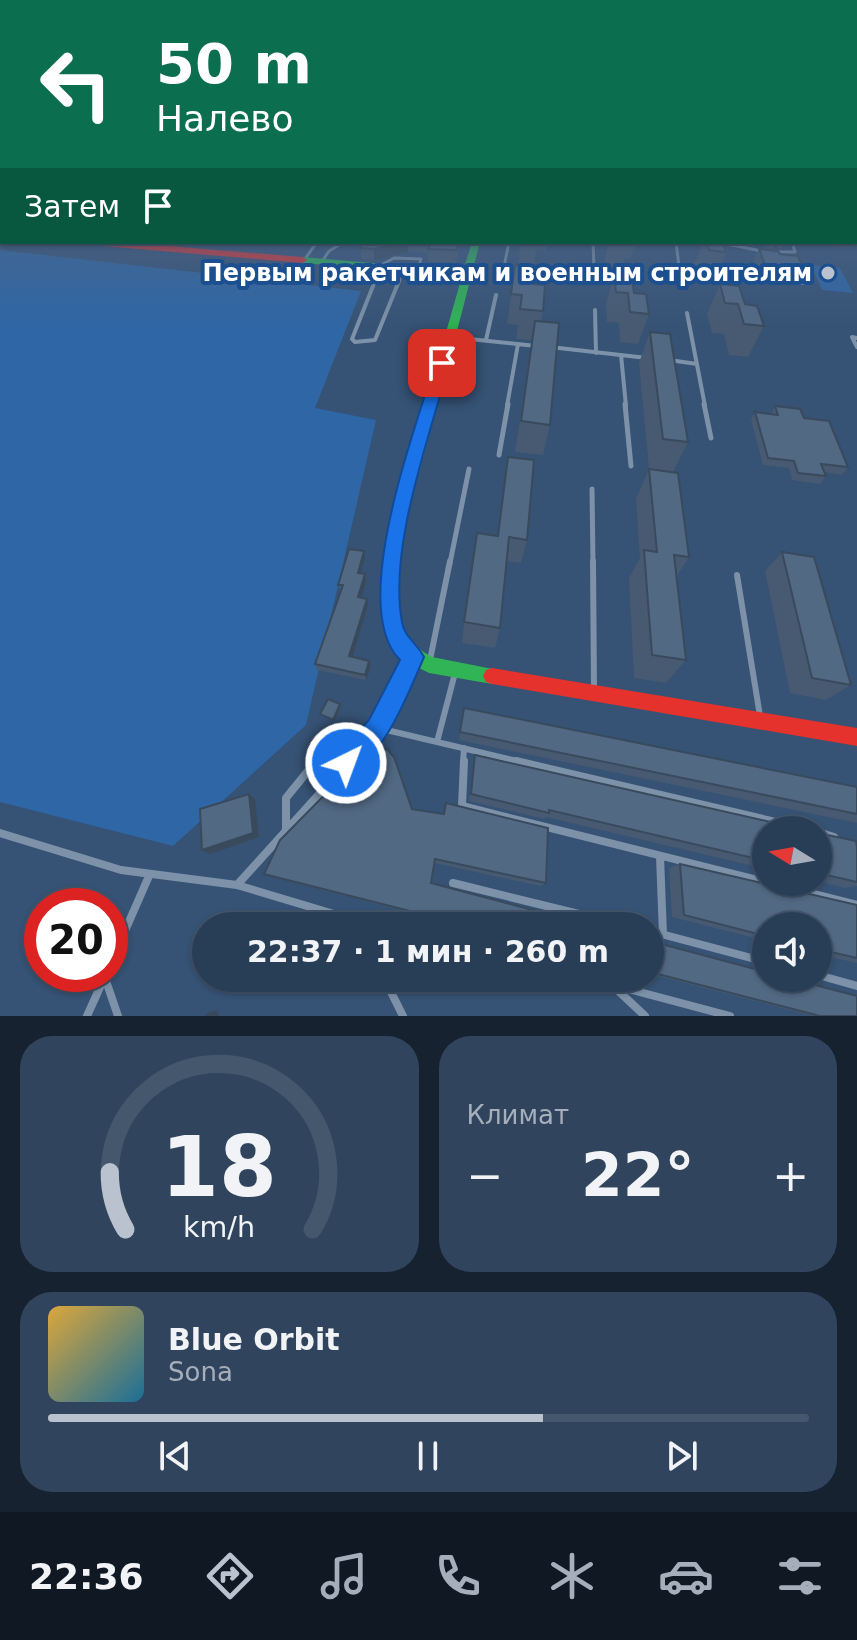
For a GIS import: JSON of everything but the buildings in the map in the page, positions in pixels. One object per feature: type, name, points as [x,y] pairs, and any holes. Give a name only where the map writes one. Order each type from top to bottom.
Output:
[{"type":"street","points":[[131,244],[466,274]]},
{"type":"street","points":[[475,244],[398,522],[390,583],[391,624],[401,646],[429,665],[857,737]]},
{"type":"lane","points":[[305,259],[316,244]]},
{"type":"lane","points":[[323,260],[329,251],[341,244]]},
{"type":"lane","points":[[505,262],[509,244]]},
{"type":"lane","points":[[593,244],[594,268]]},
{"type":"lane","points":[[676,244],[680,274]]},
{"type":"lane","points":[[727,244],[773,252],[795,252],[793,244]]},
{"type":"lane","points":[[773,252],[777,260]]},
{"type":"lane","points":[[781,280],[805,283],[796,262]]},
{"type":"lane","points":[[381,265],[352,339],[355,342],[375,340],[411,268]]},
{"type":"lane","points":[[486,340],[496,295]]},
{"type":"lane","points":[[595,310],[596,353]]},
{"type":"lane","points":[[687,313],[711,438]]},
{"type":"lane","points":[[449,336],[697,364]]},
{"type":"lane","points":[[857,338],[852,337],[857,347]]},
{"type":"lane","points":[[499,455],[518,344]]},
{"type":"lane","points":[[621,355],[631,466]]},
{"type":"lane","points":[[429,665],[469,469]]},
{"type":"lane","points":[[592,489],[594,692]]},
{"type":"lane","points":[[737,575],[761,721]]},
{"type":"lane","points":[[237,885],[378,728],[413,657]]},
{"type":"lane","points":[[437,742],[456,668]]},
{"type":"lane","points":[[378,728],[752,816]]},
{"type":"lane","points":[[286,830],[286,798],[332,741],[351,731],[366,741]]},
{"type":"lane","points":[[464,748],[462,806],[752,878]]},
{"type":"lane","points":[[0,833],[149,876],[237,885],[321,912]]},
{"type":"lane","points":[[832,836],[839,838]]},
{"type":"lane","points":[[660,855],[662,912]]},
{"type":"lane","points":[[128,924],[149,876]]},
{"type":"lane","points":[[453,883],[571,912]]},
{"type":"lane","points":[[821,896],[857,905]]},
{"type":"lane","points":[[664,935],[752,958]]},
{"type":"lane","points":[[832,979],[857,986]]},
{"type":"lane","points":[[87,1016],[98,992]]},
{"type":"lane","points":[[111,992],[118,1016]]},
{"type":"lane","points":[[391,992],[403,1016]]},
{"type":"lane","points":[[619,992],[645,1016]]},
{"type":"lane","points":[[640,992],[730,1016]]},
{"type":"shaded area","points":[[0,250],[361,291],[315,408],[376,420],[306,725],[173,846],[0,802]]},
{"type":"shaded area","points":[[811,265],[840,268],[853,293],[822,290]]},
{"type":"traffic: fast","points":[[475,244],[398,526],[389,581],[389,606],[399,640],[417,658],[429,665],[492,676]]},
{"type":"traffic: fast","points":[[303,260],[466,274]]},
{"type":"traffic: jam","points":[[115,244],[303,260]]},
{"type":"traffic: jam","points":[[492,676],[857,737]]},
{"type":"place","name":"Первым ракетчикам и военным строителям","points":[[828,273]]},
{"type":"route","points":[[346,763],[378,728],[413,657],[401,646],[391,624],[393,550],[442,363]]}]
